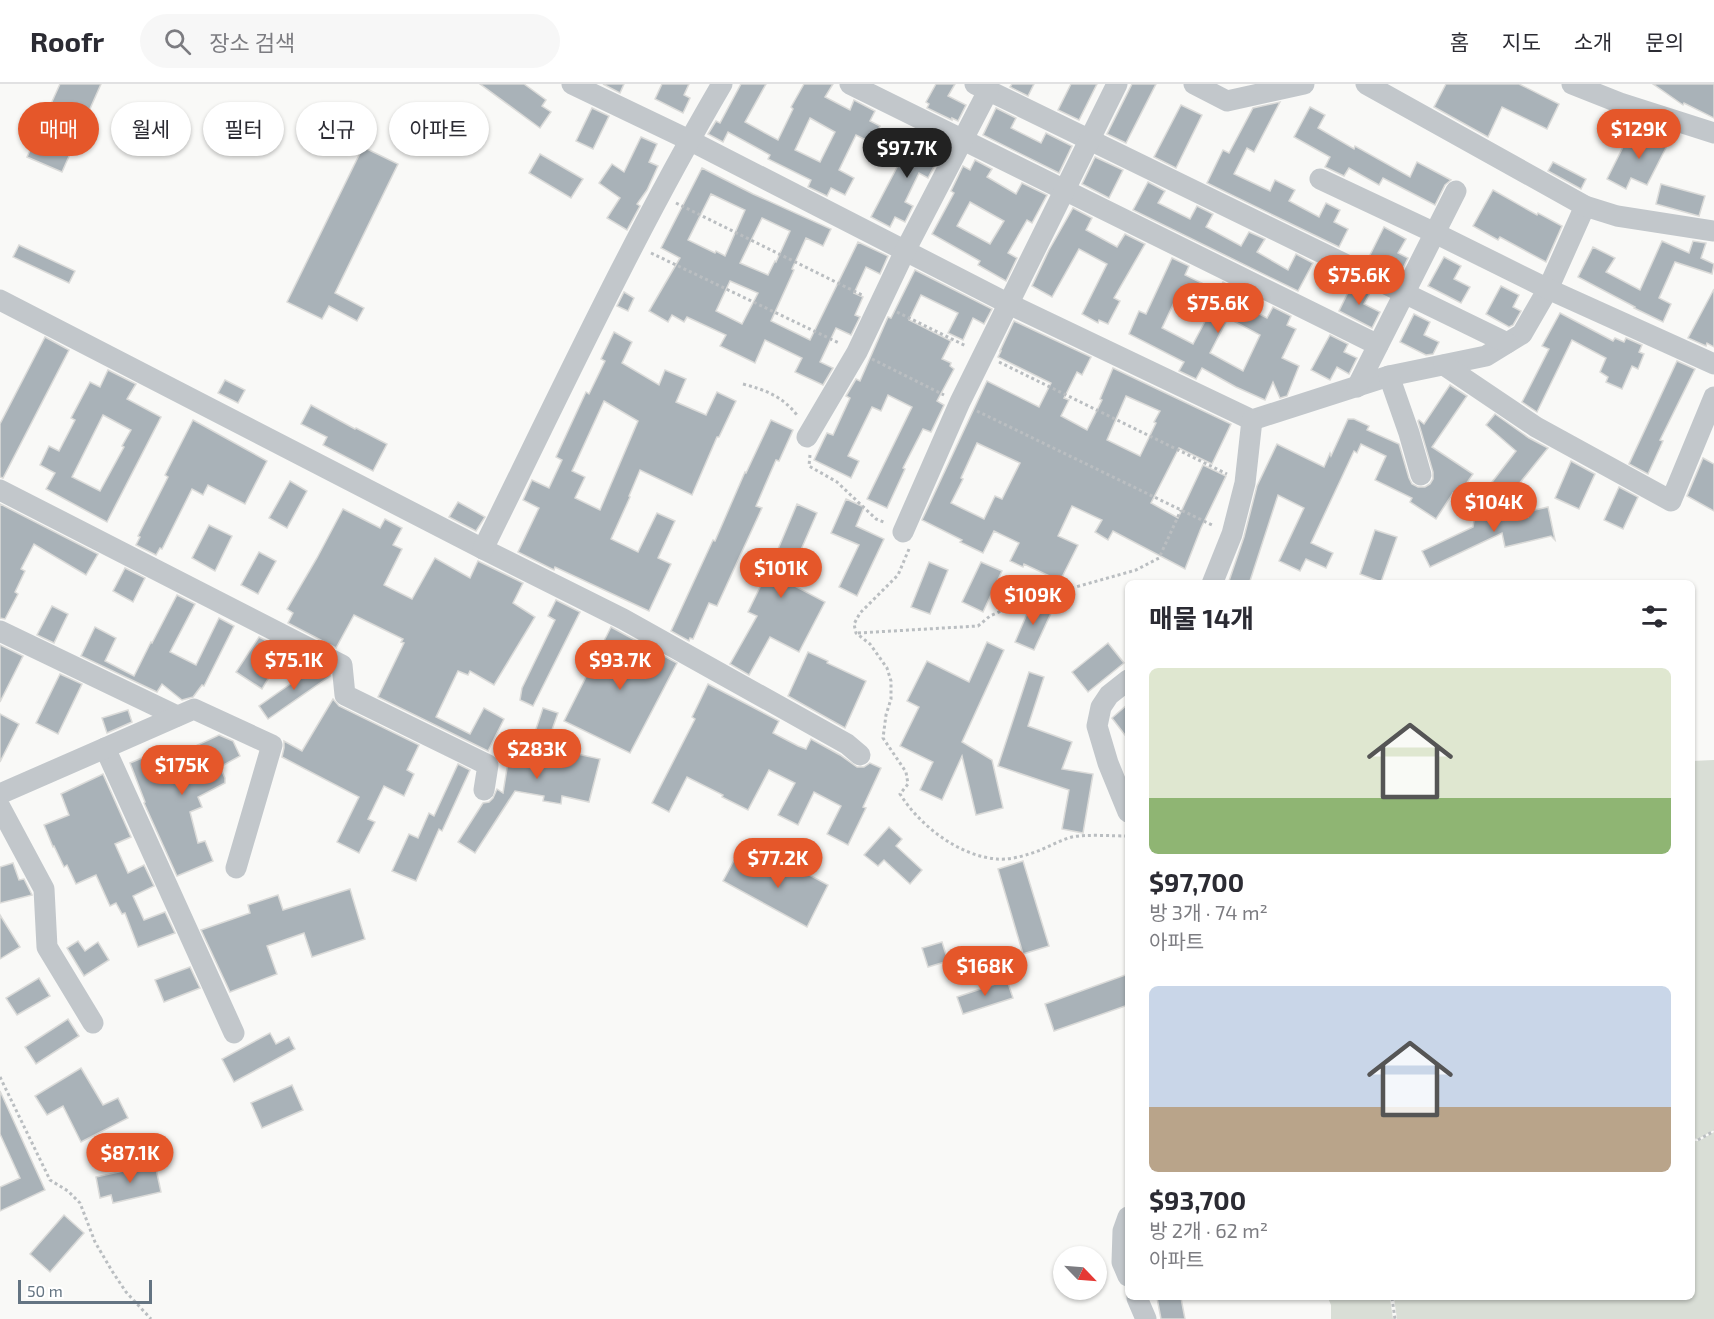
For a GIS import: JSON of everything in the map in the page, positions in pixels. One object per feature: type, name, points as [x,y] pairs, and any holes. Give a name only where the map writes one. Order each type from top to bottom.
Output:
[{"type":"street","points":[[483,549],[633,244],[722,84]]},
{"type":"street","points":[[850,84],[1378,345]]},
{"type":"street","points":[[903,532],[960,402],[1117,84]]},
{"type":"street","points":[[1194,84],[1227,101],[1304,84]]},
{"type":"street","points":[[1366,84],[1585,206],[1617,216],[1714,231]]},
{"type":"street","points":[[1572,84],[1620,103],[1714,133]]},
{"type":"street","points":[[578,85],[1009,304],[1252,420],[1389,376],[1486,356],[1522,334],[1548,290],[1585,206]]},
{"type":"street","points":[[807,437],[857,352],[905,251],[963,139],[982,87],[1507,343]]},
{"type":"street","points":[[1320,178],[1435,232],[1548,290],[1714,364]]},
{"type":"street","points":[[1357,387],[1456,191]]},
{"type":"street","points":[[0,300],[623,619],[847,744],[860,755]]},
{"type":"street","points":[[1444,365],[1536,427],[1671,501],[1714,397]]},
{"type":"street","points":[[1389,376],[1421,475]]},
{"type":"street","points":[[1214,580],[1232,534],[1245,483],[1252,420]]},
{"type":"street","points":[[0,490],[342,664],[345,694],[488,765],[484,790]]},
{"type":"street","points":[[0,631],[177,716]]},
{"type":"street","points":[[1125,683],[1101,706],[1097,726],[1108,763],[1125,805]]},
{"type":"street","points":[[0,794],[194,709],[272,745],[236,868]]},
{"type":"street","points":[[105,748],[234,1033]]},
{"type":"street","points":[[0,807],[44,890],[47,947],[93,1023]]},
{"type":"street","points":[[1125,1225],[1122,1262],[1125,1269]]},
{"type":"street","points":[[1138,1300],[1146,1319]]},
{"type":"path","points":[[660,196],[1245,483]]},
{"type":"path","points":[[633,244],[1232,534]]},
{"type":"path","points":[[743,384],[766,390],[791,407],[803,425],[807,437],[811,451],[809,466],[837,482],[876,519],[893,525],[910,541],[898,575],[860,614],[854,624],[856,633],[870,644],[887,668],[891,681],[891,699],[884,721],[883,738],[906,772],[908,784],[900,794],[907,805],[925,824],[953,844],[973,854],[999,860],[1030,854],[1074,837],[1125,836]]},
{"type":"path","points":[[856,633],[978,626],[990,616],[1018,603],[1136,570],[1159,558],[1181,510]]},
{"type":"path","points":[[0,1077],[50,1180],[68,1191],[80,1203],[95,1242],[112,1271],[126,1292],[151,1319]]},
{"type":"path","points":[[1695,1140],[1714,1131]]},
{"type":"path","points":[[1392,1300],[1395,1319]]},
{"type":"shaded area","points":[[1714,760],[1714,1130],[1698,1139],[1695,1138],[1695,761]]},
{"type":"shaded area","points":[[1714,1132],[1714,1319],[1397,1319],[1394,1300],[1695,1300],[1695,1141]]},
{"type":"shaded area","points":[[1329,1300],[1390,1300],[1393,1319],[1331,1319]]},
{"type":"building","points":[[60,84],[101,84],[93,102],[52,102]]},
{"type":"building","points":[[480,84],[524,84],[546,100],[542,106],[551,112],[540,128]]},
{"type":"building","points":[[603,84],[624,84],[620,93]]},
{"type":"building","points":[[662,84],[689,84],[684,95],[690,98],[683,113],[655,99]]},
{"type":"building","points":[[741,84],[766,84],[745,122],[778,140],[793,109],[791,107],[804,84],[833,84],[825,97],[850,110],[854,100],[875,111],[870,121],[880,126],[872,143],[856,135],[839,170],[854,178],[845,195],[831,188],[827,196],[808,187],[811,180],[768,159],[770,155],[728,132],[723,142],[708,134],[716,121],[720,123]],"holes":[[[810,118],[835,132],[820,162],[795,150]]]},
{"type":"building","points":[[936,84],[955,84],[948,96],[966,105],[958,121],[927,108],[929,104],[926,102]]},
{"type":"building","points":[[1012,84],[1034,84],[1028,96],[1010,87]]},
{"type":"building","points":[[1071,84],[1097,84],[1079,120],[1058,110]]},
{"type":"building","points":[[1132,84],[1156,84],[1126,143],[1107,134]]},
{"type":"building","points":[[1446,84],[1519,84],[1559,104],[1547,129],[1502,107],[1488,137],[1434,107]]},
{"type":"building","points":[[1653,84],[1714,84],[1714,118],[1684,103],[1683,105]]},
{"type":"building","points":[[1280,102],[1254,152],[1247,148],[1234,174],[1270,191],[1275,180],[1295,190],[1289,201],[1319,217],[1326,203],[1340,210],[1334,222],[1348,229],[1339,247],[1207,183],[1223,150],[1229,153],[1253,108]]},
{"type":"building","points":[[1181,105],[1202,115],[1176,168],[1154,157]]},
{"type":"building","points":[[1310,107],[1325,115],[1318,128],[1354,149],[1355,146],[1410,177],[1417,162],[1451,180],[1445,185],[1435,205],[1383,178],[1379,185],[1349,168],[1344,176],[1325,167],[1330,157],[1294,137]]},
{"type":"building","points":[[592,108],[609,116],[593,149],[576,141]]},
{"type":"building","points":[[996,108],[1016,118],[1011,128],[1041,143],[1046,133],[1072,146],[1059,173],[983,135]]},
{"type":"building","points":[[1657,128],[1673,134],[1647,185],[1631,178],[1626,189],[1607,179],[1628,137],[1647,147]]},
{"type":"building","points":[[916,131],[940,143],[936,150],[941,153],[928,178],[919,173],[905,202],[913,206],[905,222],[895,217],[890,227],[871,217]]},
{"type":"building","points":[[641,137],[657,144],[649,162],[658,166],[647,190],[637,204],[640,206],[627,230],[607,218],[620,198],[599,183],[612,164],[624,172]]},
{"type":"building","points":[[377,154],[398,164],[335,293],[364,308],[357,321],[329,306],[322,319],[287,302],[359,156],[377,156]]},
{"type":"building","points":[[540,154],[583,179],[571,198],[529,173]]},
{"type":"building","points":[[27,156],[69,156],[62,172]]},
{"type":"building","points":[[1095,157],[1123,170],[1109,198],[1082,184]]},
{"type":"building","points":[[975,160],[992,169],[987,177],[1016,194],[1022,183],[1047,195],[1032,223],[1027,220],[1008,253],[1017,258],[1006,281],[978,265],[980,261],[932,234],[954,193],[951,191],[963,166],[970,170]],"holes":[[[970,202],[1004,221],[990,244],[957,226]]]},
{"type":"building","points":[[1553,162],[1586,179],[1581,189],[1548,171]]},
{"type":"building","points":[[702,168],[831,229],[823,246],[806,238],[771,321],[810,340],[858,242],[888,256],[880,274],[866,267],[854,293],[863,297],[855,315],[860,317],[851,335],[836,328],[820,362],[833,368],[823,385],[795,372],[802,358],[765,340],[755,363],[720,346],[726,335],[687,317],[684,322],[672,315],[668,322],[649,311],[680,258],[661,248]],"holes":[[[711,194],[745,210],[725,256],[688,240]],[[762,218],[790,231],[768,275],[740,263]],[[730,281],[758,293],[742,324],[716,311]]]},
{"type":"building","points":[[1148,182],[1165,191],[1158,203],[1190,219],[1197,206],[1213,214],[1206,227],[1241,246],[1249,232],[1265,239],[1257,252],[1288,270],[1296,254],[1313,263],[1298,291],[1133,210]]},
{"type":"building","points":[[1661,184],[1705,196],[1699,216],[1656,204]]},
{"type":"building","points":[[1493,190],[1537,215],[1538,213],[1562,226],[1546,262],[1500,237],[1498,240],[1473,226]]},
{"type":"building","points":[[1073,208],[1092,218],[1086,230],[1117,247],[1125,234],[1145,244],[1114,298],[1120,301],[1108,324],[1099,320],[1098,323],[1082,314],[1107,264],[1079,249],[1052,297],[1032,286]]},
{"type":"building","points":[[1384,227],[1406,239],[1398,253],[1408,258],[1399,276],[1367,261]]},
{"type":"building","points":[[1662,241],[1689,253],[1693,241],[1706,243],[1701,258],[1714,264],[1712,274],[1675,262],[1659,298],[1671,304],[1663,322],[1578,277],[1593,247],[1615,258],[1606,272],[1640,290]]},
{"type":"building","points":[[19,245],[75,271],[69,283],[13,257]]},
{"type":"building","points":[[1444,257],[1461,266],[1454,279],[1470,287],[1461,303],[1428,286]]},
{"type":"building","points":[[1172,258],[1189,266],[1185,275],[1218,291],[1223,282],[1237,290],[1232,300],[1267,318],[1273,307],[1291,316],[1287,325],[1296,329],[1282,358],[1299,366],[1287,396],[1280,398],[1273,382],[1265,400],[1202,368],[1196,379],[1179,371],[1184,362],[1129,334],[1139,311],[1146,314]],"holes":[[[1179,292],[1210,307],[1211,310],[1193,344],[1162,328]],[[1228,318],[1260,335],[1243,371],[1210,353]]]},
{"type":"building","points":[[915,270],[992,309],[984,324],[973,318],[963,340],[948,333],[958,313],[921,295],[909,320],[951,341],[942,359],[951,363],[950,366],[954,369],[937,401],[944,405],[931,432],[923,429],[903,468],[905,469],[887,508],[867,499],[912,407],[888,395],[881,411],[872,407],[848,456],[859,461],[851,478],[814,460],[827,433],[833,435],[850,398],[846,396],[856,379],[860,381],[888,317],[891,318]]},
{"type":"building","points":[[1353,282],[1371,291],[1364,304],[1380,312],[1372,328],[1339,311]]},
{"type":"building","points":[[1501,286],[1519,295],[1513,307],[1521,311],[1513,325],[1509,327],[1486,314]]},
{"type":"building","points":[[1714,289],[1714,347],[1688,338]]},
{"type":"building","points":[[624,292],[634,298],[628,311],[617,306]]},
{"type":"building","points":[[1560,313],[1613,341],[1615,338],[1624,342],[1626,338],[1642,345],[1639,352],[1644,354],[1638,369],[1632,366],[1622,389],[1606,382],[1608,377],[1600,372],[1606,358],[1572,340],[1537,412],[1522,402],[1549,349],[1542,346]]},
{"type":"building","points":[[1414,314],[1430,322],[1424,335],[1439,342],[1433,354],[1426,355],[1400,342]]},
{"type":"building","points":[[1014,321],[1091,357],[1082,375],[1077,372],[1064,398],[1069,400],[1061,416],[1087,430],[1102,400],[1100,399],[1113,368],[1231,424],[1212,464],[1179,448],[1151,503],[1178,518],[1203,465],[1226,476],[1201,528],[1185,569],[1113,531],[1108,540],[1095,532],[1102,520],[1072,506],[1058,536],[1078,545],[1060,581],[1024,564],[1023,567],[1010,561],[1019,543],[994,531],[983,553],[922,520],[987,381],[1039,407],[1051,383],[998,357]],"holes":[[[1126,396],[1160,411],[1140,456],[1107,440]],[[977,443],[1020,463],[1002,499],[995,496],[984,519],[951,503]]]},
{"type":"building","points":[[614,332],[632,342],[622,363],[659,385],[665,370],[686,379],[676,402],[706,415],[717,392],[736,401],[717,437],[692,495],[640,470],[611,539],[638,552],[657,513],[675,521],[658,558],[671,564],[649,611],[518,552],[539,508],[523,500],[532,480],[549,488],[562,460],[556,457],[586,392],[589,394],[605,361],[601,359]],"holes":[[[604,401],[638,421],[600,510],[575,498],[585,477],[572,471]]]},
{"type":"building","points":[[1330,335],[1348,344],[1344,352],[1357,358],[1349,374],[1337,367],[1330,380],[1311,370]]},
{"type":"building","points":[[45,337],[69,350],[3,478],[0,477],[0,424]]},
{"type":"building","points":[[1677,361],[1695,369],[1660,440],[1663,441],[1648,474],[1629,464]]},
{"type":"building","points":[[108,370],[136,384],[127,399],[161,417],[107,522],[46,489],[55,473],[40,465],[49,446],[59,451],[75,420],[71,418],[90,382],[100,387]],"holes":[[[103,415],[131,430],[100,491],[72,477]]]},
{"type":"building","points":[[225,380],[245,390],[238,403],[218,393]]},
{"type":"building","points":[[1450,385],[1467,396],[1432,447],[1473,474],[1458,496],[1453,493],[1436,519],[1410,502],[1412,498],[1375,480],[1386,456],[1361,444],[1357,453],[1354,451],[1311,543],[1333,553],[1326,568],[1306,559],[1300,571],[1279,561],[1304,508],[1278,495],[1250,580],[1229,580],[1244,537],[1257,486],[1277,444],[1324,467],[1348,419],[1354,419],[1369,426],[1367,430],[1399,444],[1412,484],[1425,487],[1433,479],[1433,472],[1418,421],[1424,424]]},
{"type":"building","points":[[311,405],[387,444],[373,471],[323,445],[327,437],[301,424]]},
{"type":"building","points":[[1495,414],[1529,438],[1548,448],[1506,500],[1489,486],[1516,451],[1486,425]]},
{"type":"building","points":[[193,420],[267,461],[245,504],[208,485],[203,495],[192,489],[162,549],[160,548],[156,555],[136,545],[140,537],[138,536],[168,477],[165,475]]},
{"type":"building","points":[[771,420],[793,430],[779,461],[776,460],[756,506],[762,508],[717,606],[709,603],[693,639],[690,638],[689,641],[671,631]]},
{"type":"building","points":[[1703,458],[1714,464],[1714,511],[1687,496]]},
{"type":"building","points":[[1571,461],[1595,474],[1579,509],[1555,498]]},
{"type":"building","points":[[290,481],[307,491],[287,528],[269,518]]},
{"type":"building","points":[[1619,487],[1638,497],[1623,529],[1604,520]]},
{"type":"building","points":[[846,499],[864,507],[856,526],[884,539],[857,596],[839,587],[859,545],[831,533]]},
{"type":"building","points":[[458,502],[485,517],[476,531],[449,517]]},
{"type":"building","points":[[0,504],[98,554],[86,575],[34,544],[21,569],[25,571],[15,592],[18,594],[5,619],[0,618]]},
{"type":"building","points":[[797,504],[817,513],[787,582],[825,602],[799,652],[770,637],[749,675],[730,664],[757,616],[748,612]]},
{"type":"building","points":[[1548,507],[1555,540],[1551,536],[1505,547],[1502,533],[1430,567],[1422,551],[1473,527],[1476,508],[1497,512],[1490,520],[1513,515],[1527,517],[1522,513]]},
{"type":"building","points":[[343,509],[380,528],[385,519],[402,528],[393,545],[402,549],[384,585],[412,599],[435,558],[470,578],[478,561],[523,583],[513,603],[535,617],[494,685],[470,671],[468,675],[458,671],[436,717],[470,734],[484,708],[504,719],[488,751],[378,697],[404,643],[401,642],[403,639],[354,615],[336,648],[288,623],[293,613],[287,609]]},
{"type":"building","points":[[209,525],[232,536],[215,571],[192,558]]},
{"type":"building","points":[[1375,530],[1397,537],[1382,580],[1360,574]]},
{"type":"building","points":[[259,552],[276,561],[258,594],[241,585]]},
{"type":"building","points":[[929,562],[948,570],[930,614],[911,607]]},
{"type":"building","points":[[981,562],[1002,571],[983,612],[962,602]]},
{"type":"building","points":[[125,568],[145,578],[133,602],[113,591]]},
{"type":"building","points":[[177,595],[195,604],[170,652],[196,665],[219,618],[234,626],[204,686],[202,685],[193,697],[182,700],[162,684],[157,692],[81,656],[95,627],[116,638],[105,661],[134,676]]},
{"type":"building","points":[[556,600],[580,612],[533,706],[520,700],[522,688],[555,620],[548,616]]},
{"type":"building","points":[[1032,602],[1052,611],[1034,650],[1015,642]]},
{"type":"building","points":[[52,606],[68,614],[54,643],[37,635]]},
{"type":"building","points":[[611,627],[677,663],[630,753],[564,721]]},
{"type":"building","points":[[259,637],[277,646],[272,654],[280,659],[262,689],[236,672]]},
{"type":"building","points":[[987,642],[1004,650],[962,742],[992,760],[1003,808],[976,815],[962,756],[942,800],[920,790],[933,762],[900,746],[919,707],[907,701],[927,661],[969,682]]},
{"type":"building","points":[[1108,643],[1124,663],[1088,692],[1072,672]]},
{"type":"building","points":[[0,645],[23,656],[0,702]]},
{"type":"building","points":[[808,652],[866,681],[845,728],[788,696]]},
{"type":"building","points":[[316,666],[330,673],[330,676],[268,719],[259,706]]},
{"type":"building","points":[[1029,672],[1044,677],[1028,726],[1072,742],[1062,769],[1093,774],[1083,833],[1062,829],[1069,790],[998,766]]},
{"type":"building","points":[[60,674],[82,684],[58,734],[36,723]]},
{"type":"building","points":[[708,684],[779,721],[773,733],[798,746],[806,749],[811,739],[857,767],[864,767],[870,763],[881,768],[863,807],[866,808],[848,845],[827,834],[841,806],[814,792],[798,825],[778,815],[795,783],[769,770],[748,810],[687,777],[669,812],[652,803],[695,719],[692,717]]},
{"type":"building","points":[[333,699],[339,706],[419,745],[407,770],[414,774],[404,796],[384,786],[368,819],[375,822],[359,853],[337,842],[359,797],[282,757],[284,741],[302,751]]},
{"type":"building","points":[[1125,707],[1125,735],[1112,718]]},
{"type":"building","points":[[543,708],[558,713],[546,747],[600,759],[589,802],[562,796],[561,804],[543,801],[544,796],[515,791],[475,853],[458,842],[483,803],[493,798],[497,789],[503,793],[509,756],[526,759]]},
{"type":"building","points":[[128,710],[132,722],[107,733],[102,718]]},
{"type":"building","points":[[0,714],[19,724],[0,762]]},
{"type":"building","points":[[219,735],[233,741],[240,756],[220,767],[225,783],[198,797],[202,807],[190,812],[198,843],[205,841],[213,861],[177,876],[144,803],[130,763],[168,747],[172,757]]},
{"type":"building","points":[[458,764],[470,770],[442,831],[439,829],[416,881],[392,871],[409,834],[418,838],[429,813],[434,816]]},
{"type":"building","points":[[103,774],[131,837],[115,844],[128,873],[144,865],[154,886],[133,896],[144,920],[165,912],[175,933],[138,947],[125,913],[122,914],[116,903],[110,906],[96,875],[76,884],[67,865],[64,867],[53,847],[44,825],[69,815],[61,794]]},
{"type":"building","points":[[889,827],[902,839],[896,846],[922,870],[910,884],[884,860],[878,866],[864,855]]},
{"type":"building","points":[[738,853],[783,878],[791,865],[828,885],[807,927],[723,881]]},
{"type":"building","points":[[1023,861],[1049,946],[1023,954],[998,869]]},
{"type":"building","points":[[13,863],[19,880],[24,879],[32,895],[0,903],[0,867]]},
{"type":"building","points":[[350,889],[365,939],[312,957],[304,933],[267,946],[277,974],[230,992],[201,930],[250,913],[248,905],[278,895],[283,910]]},
{"type":"building","points":[[0,915],[20,947],[0,959]]},
{"type":"building","points":[[78,941],[85,951],[98,942],[109,960],[84,976],[67,948]]},
{"type":"building","points":[[942,942],[948,961],[928,967],[922,948]]},
{"type":"building","points":[[190,967],[200,988],[164,1002],[155,980]]},
{"type":"building","points":[[1125,975],[1125,1006],[1054,1031],[1045,1004]]},
{"type":"building","points":[[39,978],[50,996],[17,1015],[6,998]]},
{"type":"building","points":[[1007,980],[1013,998],[963,1014],[957,997]]},
{"type":"building","points":[[68,1019],[79,1036],[36,1064],[25,1047]]},
{"type":"building","points":[[270,1033],[276,1044],[289,1037],[295,1049],[234,1082],[222,1059]]},
{"type":"building","points":[[81,1068],[103,1105],[118,1098],[128,1118],[81,1142],[63,1106],[47,1115],[35,1096]]},
{"type":"building","points":[[292,1085],[303,1110],[262,1128],[251,1103]]},
{"type":"building","points":[[0,1091],[45,1190],[0,1211],[0,1187],[20,1178],[0,1134]]},
{"type":"building","points":[[155,1164],[161,1192],[113,1203],[111,1195],[100,1198],[96,1177]]},
{"type":"building","points":[[64,1215],[84,1233],[50,1272],[30,1254]]},
{"type":"building","points":[[1157,1300],[1181,1300],[1185,1319],[1161,1319]]}]
